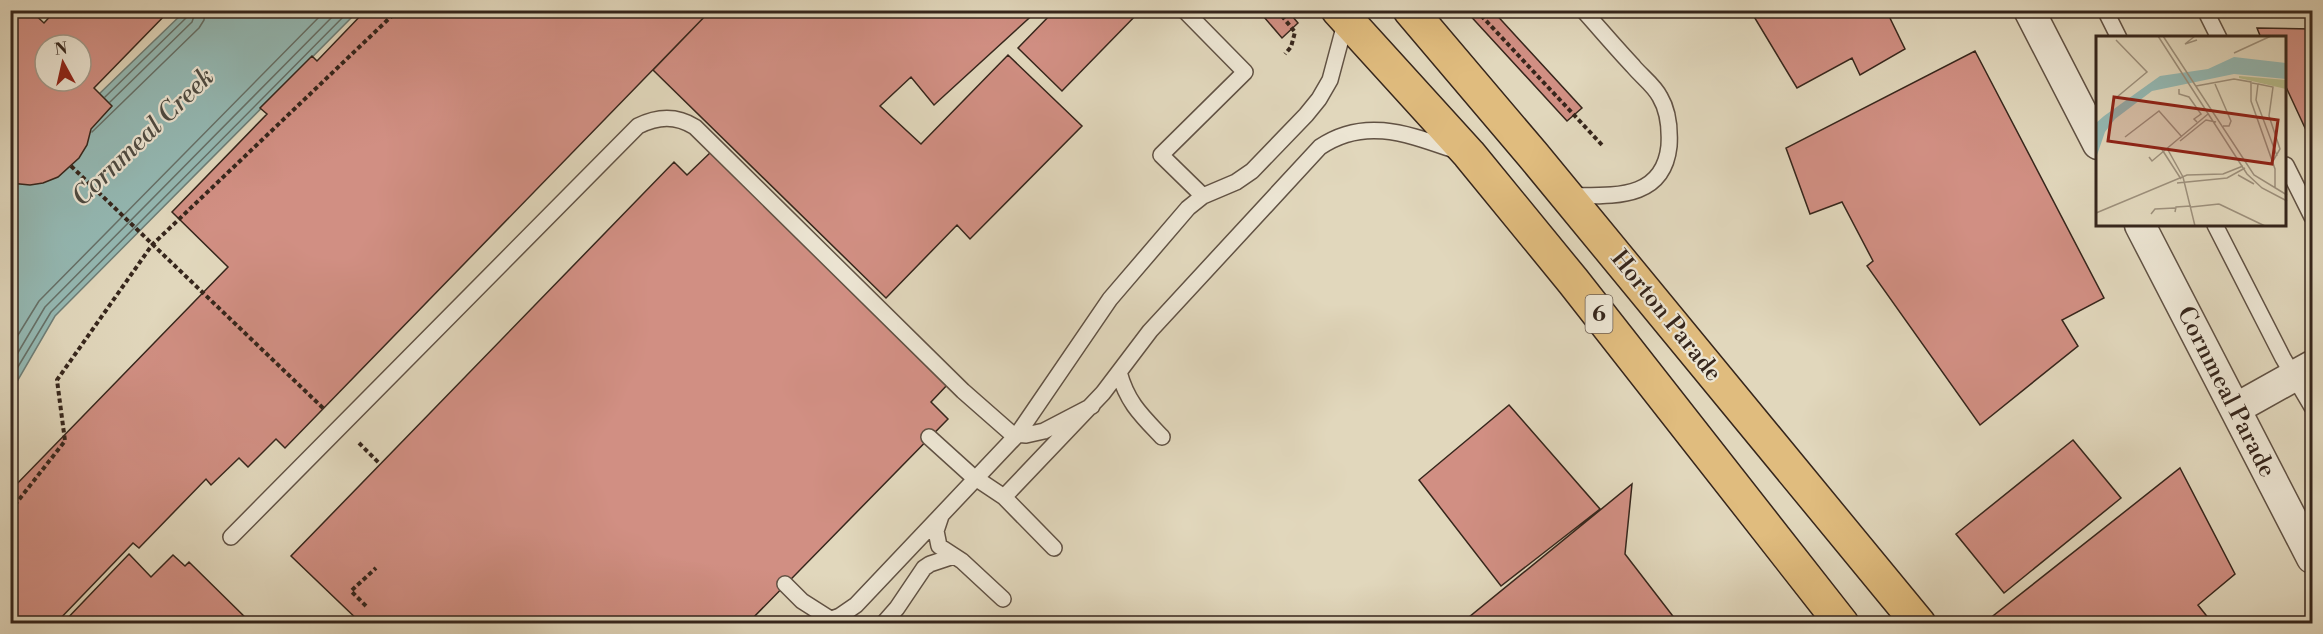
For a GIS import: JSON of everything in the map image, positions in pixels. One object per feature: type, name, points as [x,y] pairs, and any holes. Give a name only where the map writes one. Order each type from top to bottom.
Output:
[{"type":"main road","name":"Horton Parade","points":[[1410,10],[1567,196],[1919,624]]},
{"type":"main road","name":"Horton Parade","points":[[1342,15],[1469,154],[1573,280],[1842,624]]},
{"type":"street","points":[[2029,10],[2096,140]]},
{"type":"street","name":"Cornmeal Parade","points":[[2141,226],[2313,558]]},
{"type":"street","points":[[2235,409],[2304,371]]},
{"type":"lane","points":[[1184,10],[1245,72],[1161,155],[1203,196]]},
{"type":"lane","points":[[1567,196],[1631,193],[1652,184],[1663,171],[1668,155],[1670,135],[1668,115],[1660,96],[1583,10]]},
{"type":"lane","points":[[2105,10],[2118,36]]},
{"type":"lane","points":[[2205,10],[2218,36]]},
{"type":"lane","points":[[785,584],[801,601],[829,622],[856,605],[1017,435],[1110,299],[1181,214],[1203,196],[1236,182],[1252,171],[1319,99],[1333,72],[1342,15]]},
{"type":"lane","points":[[231,537],[638,126],[652,119],[669,117],[683,120],[695,128],[997,422],[1017,435],[1037,433],[1052,428],[1092,406]]},
{"type":"lane","points":[[1004,497],[1092,406],[1150,331],[1326,144],[1354,131],[1385,130],[1469,154]]},
{"type":"lane","points":[[2287,167],[2313,217]]},
{"type":"lane","points":[[2216,226],[2283,358],[2304,371],[2313,407]]},
{"type":"lane","points":[[1119,372],[1123,387],[1132,404],[1162,436]]},
{"type":"lane","points":[[929,437],[976,478],[1004,497],[1054,548]]},
{"type":"lane","points":[[944,511],[938,525],[936,540],[941,548],[968,566],[1003,599]]},
{"type":"lane","points":[[884,624],[924,568],[954,556]]},
{"type":"path","points":[[10,511],[65,441],[57,380],[152,245],[398,10]]},
{"type":"path","points":[[1276,10],[1295,32],[1291,47],[1285,54]]},
{"type":"path","points":[[1476,10],[1603,146]]},
{"type":"path","points":[[71,166],[379,463]]},
{"type":"path","points":[[366,606],[351,591],[376,568]]},
{"type":"water","name":"Cornmeal Creek","points":[[185,11],[358,11],[55,316],[11,392],[11,179]]},
{"type":"building","points":[[10,10],[30,10],[44,23],[56,10],[170,10],[94,88],[112,106],[91,129],[87,145],[79,158],[58,177],[30,185],[10,183]]},
{"type":"building","points":[[366,10],[711,10],[285,448],[276,439],[248,467],[239,458],[211,485],[206,479],[139,548],[133,543],[55,624],[10,624],[10,491],[228,267],[172,212],[267,114],[260,108],[312,56],[317,61]]},
{"type":"building","points":[[711,10],[1038,10],[934,105],[911,77],[880,106],[921,144],[1008,55],[1082,126],[970,239],[957,225],[886,298],[653,70]]},
{"type":"building","points":[[1055,10],[1141,10],[1062,91],[1018,48]]},
{"type":"building","points":[[1258,10],[1287,10],[1298,23],[1282,38]]},
{"type":"building","points":[[1465,10],[1492,10],[1582,108],[1567,121]]},
{"type":"building","points":[[1750,10],[1886,10],[1905,49],[1860,75],[1852,58],[1797,88]]},
{"type":"building","points":[[2257,28],[2312,29],[2312,143],[2287,89],[2287,36],[2260,36]]},
{"type":"building","points":[[1975,51],[2104,298],[2062,320],[2078,346],[1980,425],[1867,266],[1873,261],[1842,202],[1810,214],[1786,148]]},
{"type":"building","points":[[712,151],[949,383],[931,402],[948,419],[747,624],[362,624],[291,556],[674,162],[687,175]]},
{"type":"building","points":[[1509,405],[1600,509],[1501,586],[1419,480]]},
{"type":"building","points":[[2073,440],[2121,498],[2004,593],[1956,534]]},
{"type":"building","points":[[2180,468],[2235,574],[2198,605],[2213,624],[1984,623]]},
{"type":"building","points":[[1632,484],[1625,554],[1679,624],[1464,624],[1463,622]]},
{"type":"building","points":[[129,554],[151,577],[173,555],[185,566],[189,562],[252,624],[62,624]]}]
